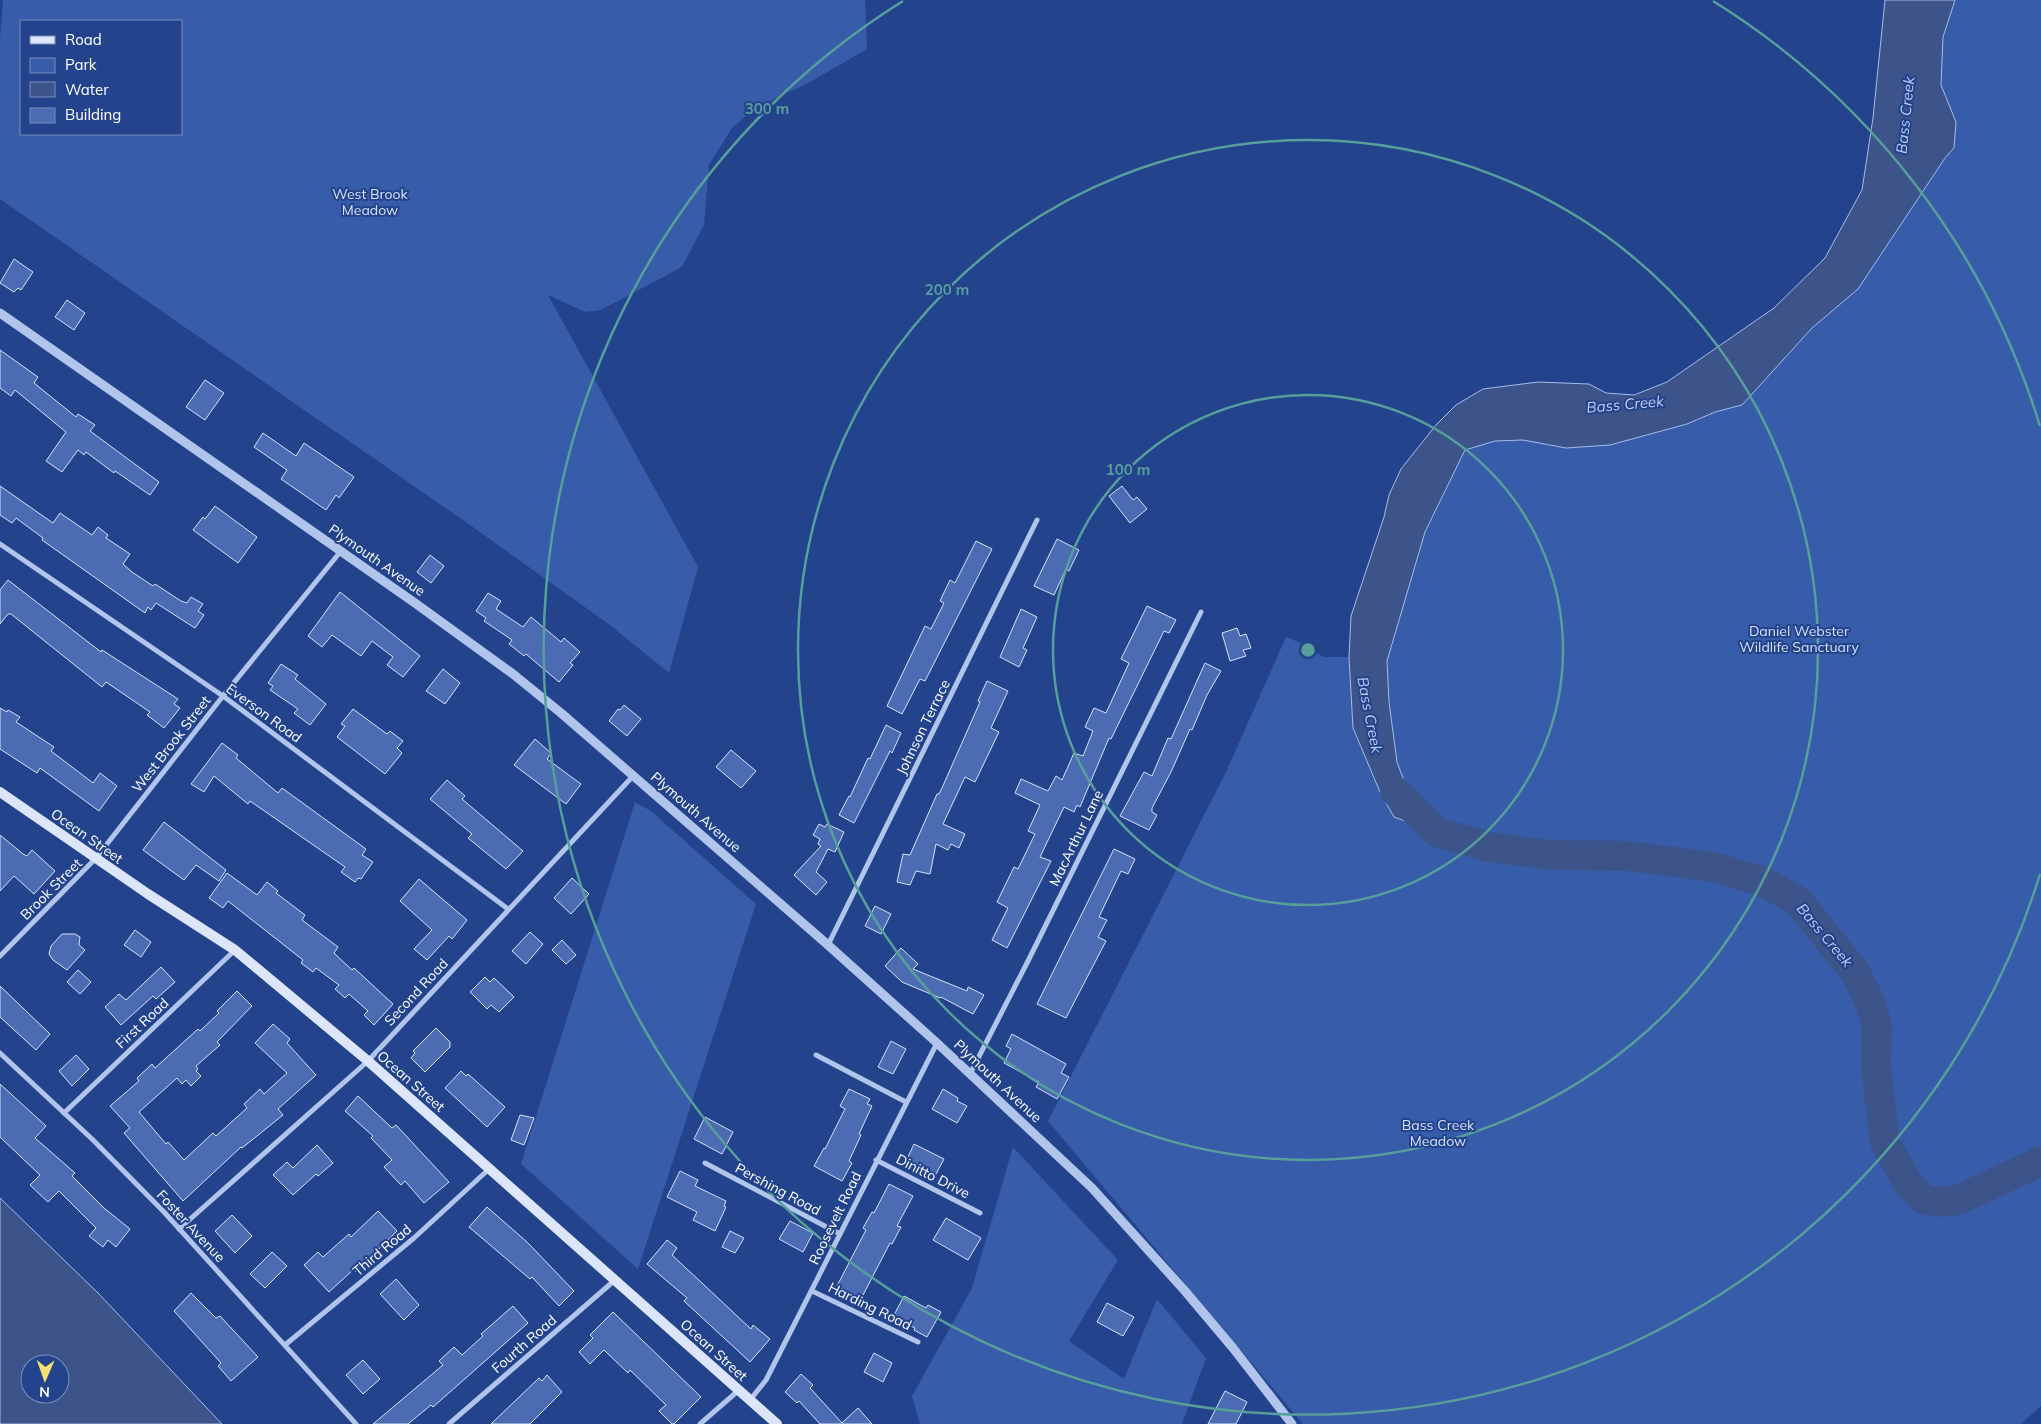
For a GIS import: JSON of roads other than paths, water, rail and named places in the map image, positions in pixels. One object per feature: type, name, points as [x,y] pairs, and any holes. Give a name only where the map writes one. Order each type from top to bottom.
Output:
[{"type":"main road","name":"Ocean Street","points":[[0,792],[148,894],[235,950],[368,1061],[777,1424]]},
{"type":"street","name":"Plymouth Avenue","points":[[0,314],[341,551],[513,674],[561,713],[828,945],[937,1043],[1092,1188],[1185,1290],[1292,1424]]},
{"type":"street","name":"Johnson Terrace","points":[[828,945],[1038,520]]},
{"type":"street","name":"Everson Road","points":[[0,544],[223,696],[508,909]]},
{"type":"street","name":"West Brook Street","points":[[96,858],[223,696],[341,551]]},
{"type":"street","name":"MacArthur Lane","points":[[970,1074],[1201,612]]},
{"type":"street","name":"Second Road","points":[[179,1229],[368,1061],[633,776]]},
{"type":"street","name":"Brook Street","points":[[0,956],[96,858]]},
{"type":"street","name":"First Road","points":[[64,1113],[235,950]]},
{"type":"street","name":"Roosevelt Road","points":[[750,1400],[766,1380],[937,1043]]},
{"type":"street","name":"Foster Avenue","points":[[0,1053],[64,1113],[179,1229],[356,1424]]},
{"type":"street","points":[[816,1055],[906,1102]]},
{"type":"street","name":"Dinitto Drive","points":[[876,1160],[980,1213]]},
{"type":"street","name":"Pershing Road","points":[[705,1163],[840,1234]]},
{"type":"street","name":"Third Road","points":[[285,1345],[414,1238],[489,1168]]},
{"type":"street","name":"Fourth Road","points":[[449,1424],[615,1280]]},
{"type":"street","name":"Harding Road","points":[[812,1291],[918,1342]]},
{"type":"street","points":[[700,1424],[739,1390]]},
{"type":"water","points":[[1885,0],[1955,0],[1943,37],[1941,85],[1956,122],[1954,148],[1945,158],[1858,289],[1812,328],[1742,405],[1715,412],[1687,424],[1610,445],[1566,448],[1523,440],[1495,441],[1465,450],[1425,532],[1387,661],[1389,702],[1397,762],[1406,786],[1429,814],[1423,820],[1411,823],[1394,817],[1380,792],[1353,728],[1349,657],[1351,616],[1384,517],[1389,495],[1401,469],[1436,425],[1456,405],[1483,389],[1538,382],[1589,384],[1606,393],[1634,395],[1667,382],[1774,308],[1825,258],[1862,190],[1873,118]]},
{"type":"water","points":[[0,1198],[98,1293],[222,1424],[0,1424]]},
{"type":"waterway","name":"Bass Creek","points":[[1395,791],[1437,832],[1489,847],[1550,855],[1629,856],[1712,867],[1761,881],[1798,901],[1855,972],[1871,1005],[1877,1025],[1876,1067],[1885,1143],[1908,1183],[1923,1199],[1935,1202],[1958,1200],[2041,1161]]},
{"type":"park label","name":"West Brook Meadow","points":[[370,202]]},
{"type":"park label","name":"Daniel Webster Wildlife Sanctuary","points":[[1799,640]]},
{"type":"park label","name":"Bass Creek Meadow","points":[[1438,1134]]}]
